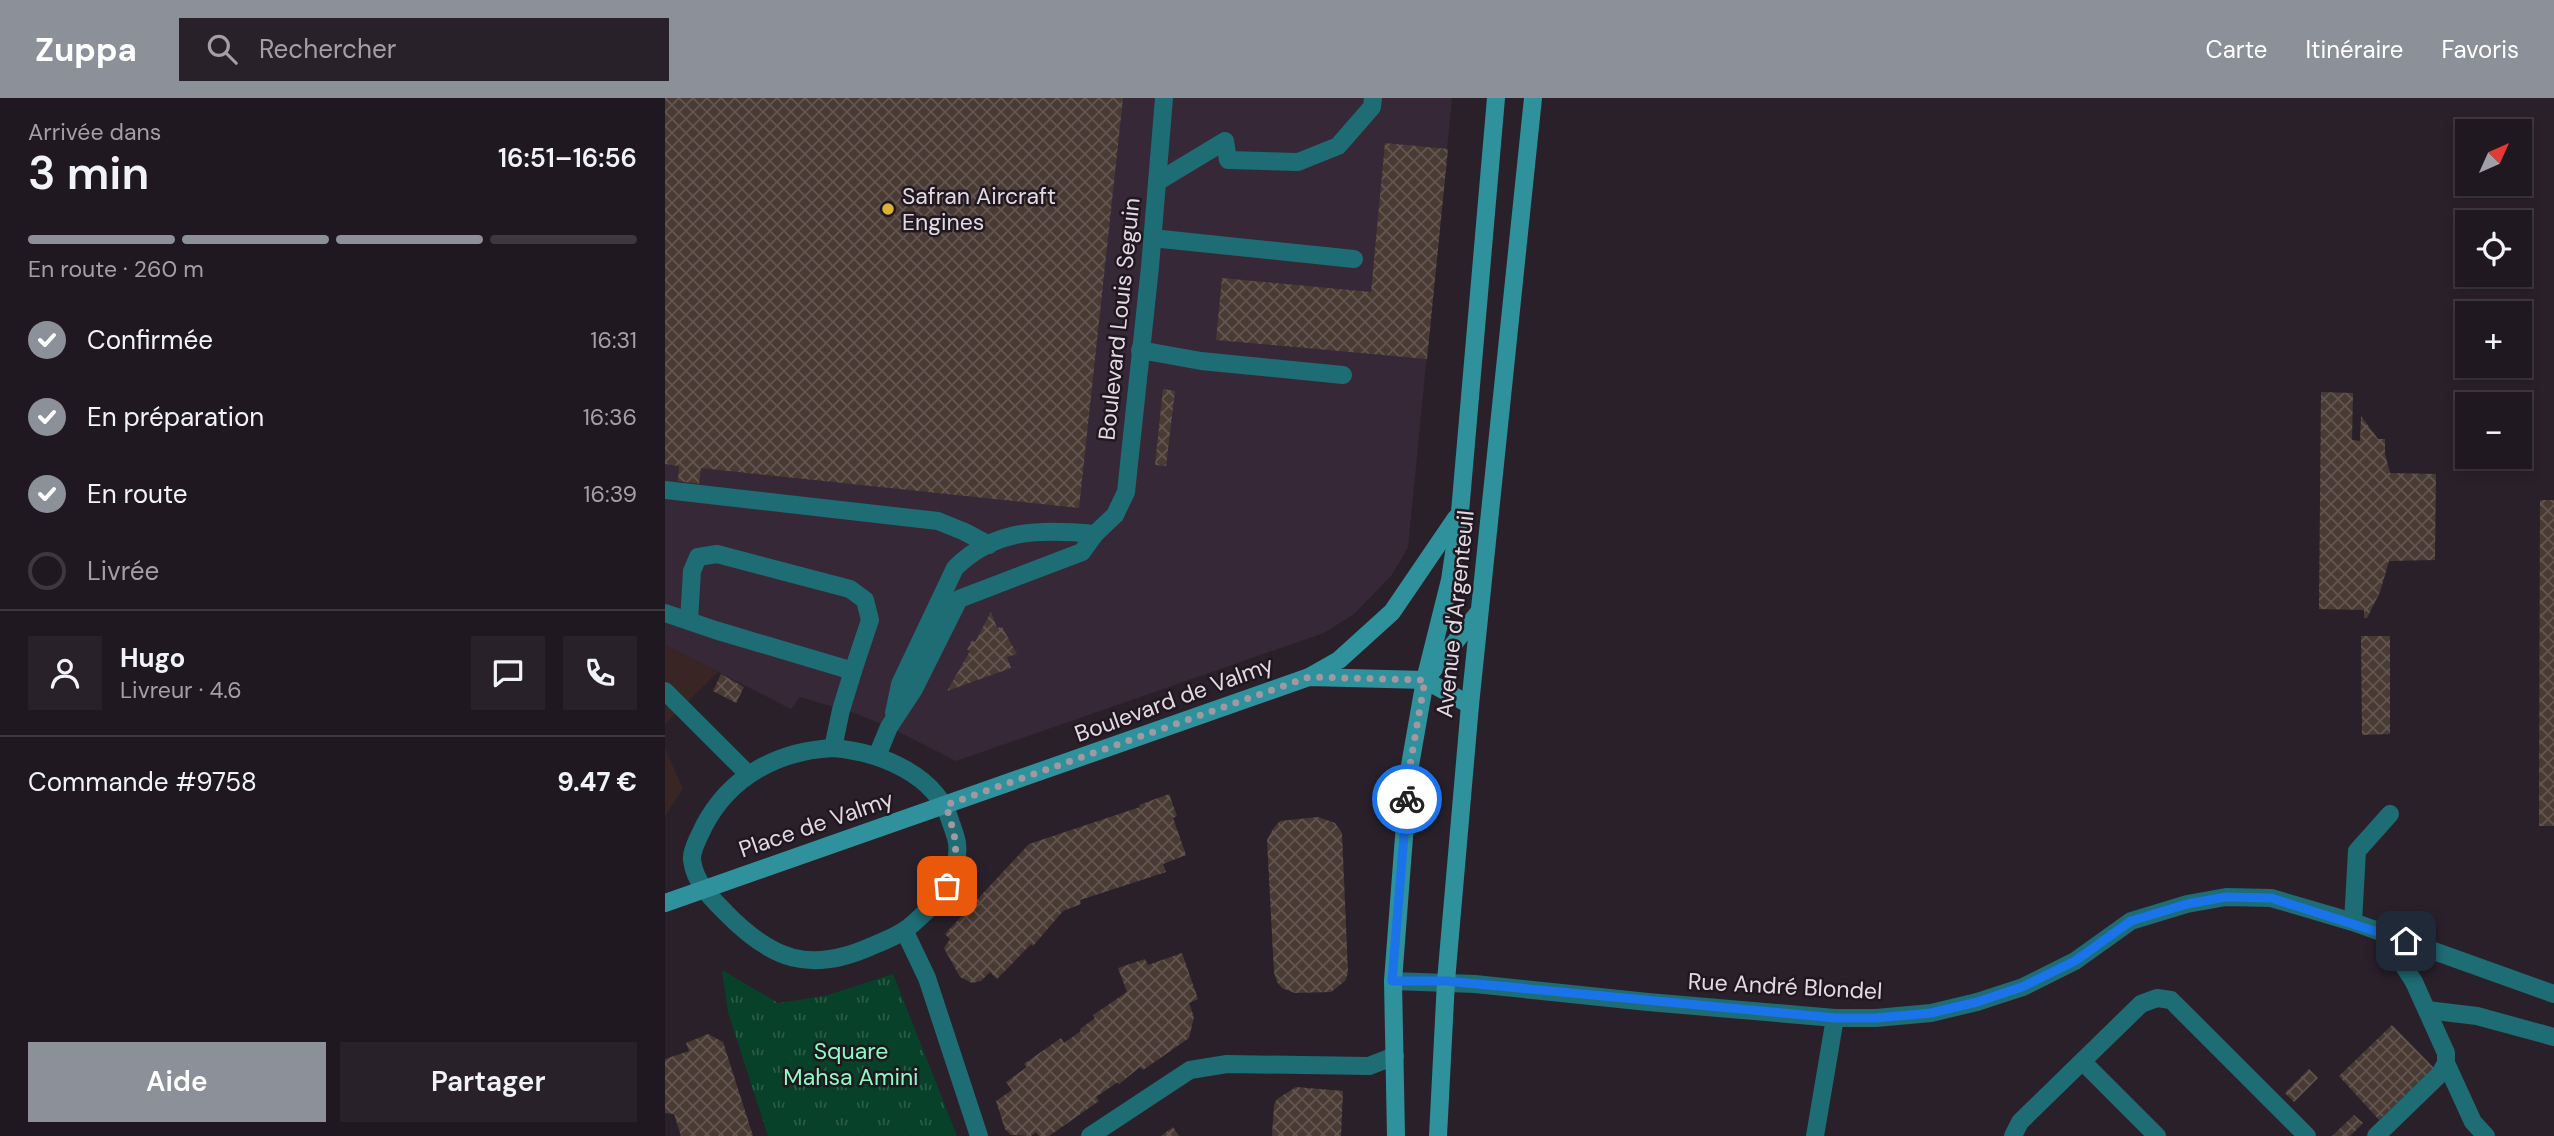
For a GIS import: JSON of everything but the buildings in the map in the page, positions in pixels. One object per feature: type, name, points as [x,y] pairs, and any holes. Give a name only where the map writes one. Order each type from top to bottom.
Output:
[{"type":"main road","name":"Avenue d'Argenteuil","points":[[1396,1136],[1392,981],[1409,771],[1425,680],[1450,580],[1460,512],[1496,98]]},
{"type":"main road","name":"Avenue d'Argenteuil","points":[[1438,1136],[1446,981],[1470,705],[1533,98]]},
{"type":"main road","points":[[1309,677],[1339,660],[1392,612],[1460,512]]},
{"type":"main road","points":[[1425,680],[1479,612]]},
{"type":"main road","name":"Boulevard de Valmy","points":[[946,805],[1309,677],[1425,680],[1470,705]]},
{"type":"main road","name":"Place de Valmy","points":[[703,890],[946,805]]},
{"type":"main road","points":[[665,903],[703,890]]},
{"type":"street","name":"Boulevard Louis Seguin","points":[[877,756],[959,599],[1082,552],[1095,534],[1115,515],[1126,492],[1164,98]]},
{"type":"street","points":[[1157,182],[1225,141],[1229,160],[1298,162],[1338,146],[1372,107],[1373,98]]},
{"type":"street","points":[[1152,238],[1354,260]]},
{"type":"street","points":[[1140,350],[1201,361],[1343,375]]},
{"type":"street","points":[[665,490],[939,521],[989,545]]},
{"type":"street","name":"Boulevard Louis Seguin","points":[[892,724],[900,684],[955,568],[967,556],[1013,533],[1057,530],[1095,534]]},
{"type":"street","points":[[688,621],[692,570],[698,557],[717,554],[850,589],[865,600],[870,621],[841,710],[834,748]]},
{"type":"street","points":[[665,613],[715,631],[853,671]]},
{"type":"street","points":[[665,691],[748,774]]},
{"type":"street","name":"Place de Valmy","points":[[834,748],[877,756],[901,767],[946,805],[957,845],[955,864],[947,886],[905,932],[863,951],[825,962],[796,959],[761,944],[703,890],[692,859],[700,834],[720,801],[748,774],[777,758],[834,748]]},
{"type":"street","points":[[2353,922],[2357,850],[2390,814]]},
{"type":"street","name":"Rue André Blondel","points":[[1392,981],[1446,981],[1835,1018],[1876,1018],[1931,1013],[2022,987],[2075,961],[2131,921],[2187,904],[2226,897],[2271,898],[2353,922],[2554,994]]},
{"type":"street","points":[[905,932],[927,978],[979,1136]]},
{"type":"street","points":[[2382,932],[2414,982],[2473,1122],[2486,1136]]},
{"type":"street","points":[[2013,1136],[2020,1122],[2141,1004],[2157,998],[2171,1000],[2307,1136]]},
{"type":"street","points":[[2427,1010],[2477,1016],[2554,1038]]},
{"type":"street","points":[[1815,1136],[1835,1018]]},
{"type":"street","points":[[1090,1136],[1190,1070],[1227,1064],[1369,1066],[1395,1056]]},
{"type":"street","points":[[2083,1062],[2157,1136]]},
{"type":"street","points":[[2376,1136],[2440,1074],[2446,1063]]},
{"type":"shaded area","name":"Safran Aircraft Engines","points":[[665,98],[1452,98],[1408,548],[1391,576],[1354,614],[1324,633],[956,761],[857,714],[800,697],[791,709],[665,645]]},
{"type":"shaded area","points":[[665,645],[718,672],[665,724]]},
{"type":"shaded area","points":[[665,748],[683,789],[665,816]]},
{"type":"green space","name":"Square Mahsa Amini","points":[[722,970],[778,1003],[825,996],[893,974],[957,1136],[768,1136],[728,1012]]},
{"type":"way so far","points":[[947,886],[955,864],[957,845],[946,805],[1309,677],[1425,680],[1409,771],[1407,799]]},
{"type":"place","name":"Safran Aircraft Engines","points":[[888,209]]},
{"type":"route","points":[[1407,799],[1392,981],[1446,981],[1648,1002],[1835,1018],[1876,1018],[1931,1013],[2022,987],[2075,961],[2131,921],[2187,904],[2226,897],[2271,898],[2406,941]]}]
